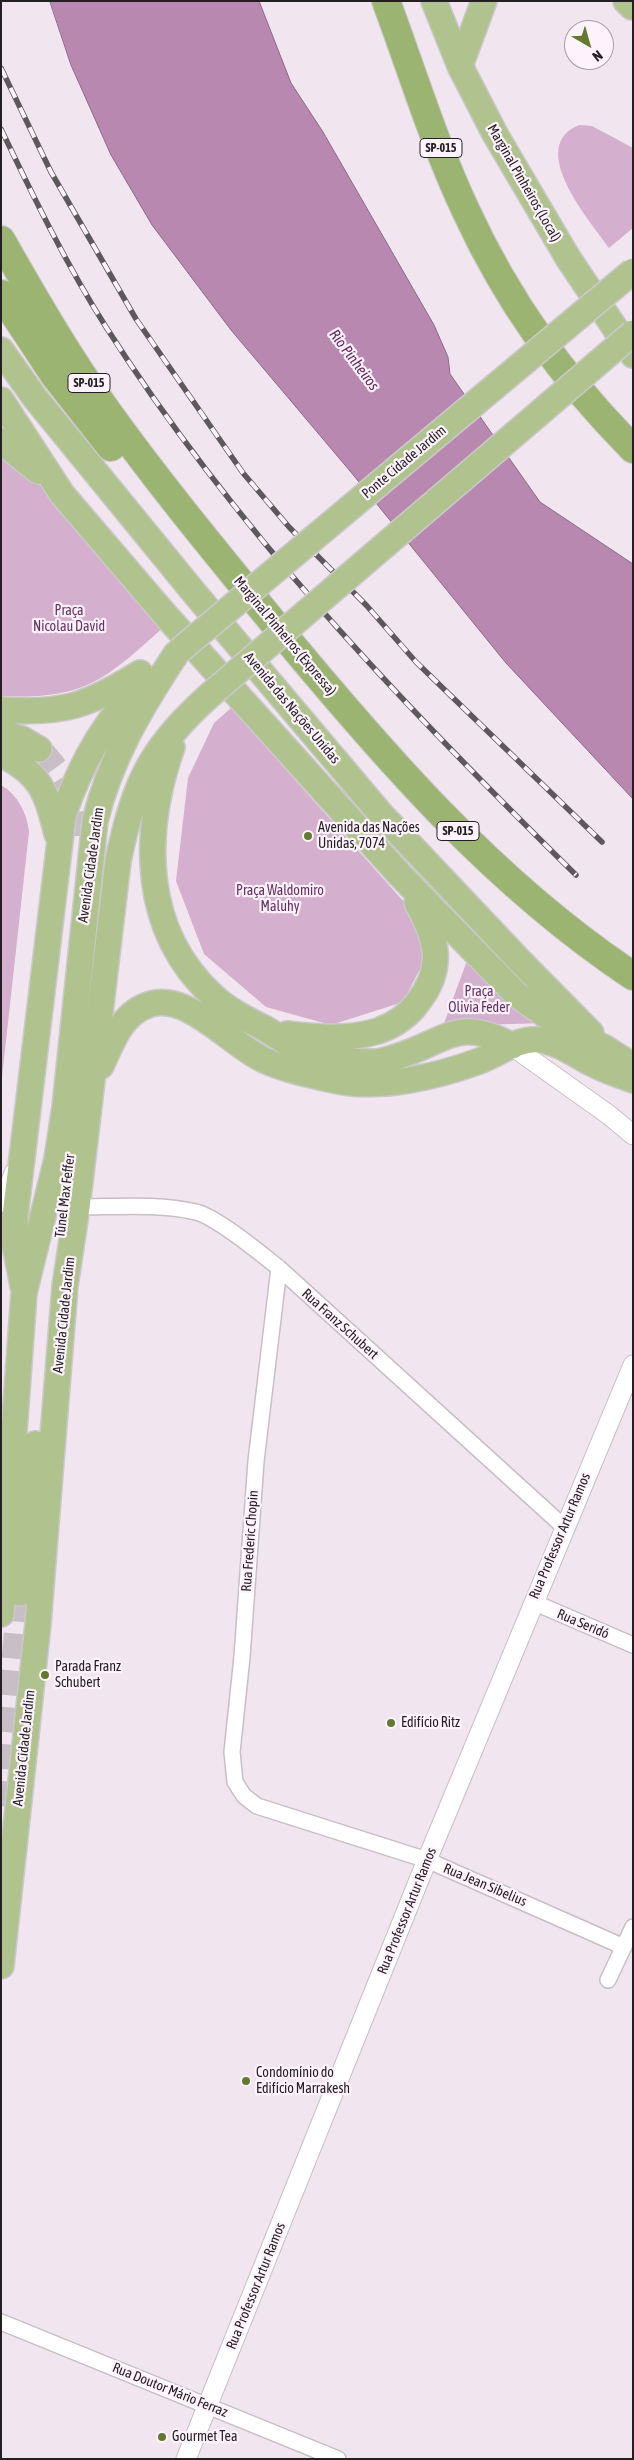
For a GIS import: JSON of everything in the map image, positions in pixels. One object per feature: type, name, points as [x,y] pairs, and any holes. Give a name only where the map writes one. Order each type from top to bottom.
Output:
[{"type":"highway","name":"SP-015","points":[[386,1],[465,210],[507,290],[550,355],[598,414],[633,448]]},
{"type":"highway","name":"Marginal Pinheiros (Local)","points":[[434,1],[460,66],[494,134],[568,258],[633,354]]},
{"type":"highway","points":[[460,66],[484,1]]},
{"type":"highway","points":[[626,1],[632,7]]},
{"type":"highway","name":"Marginal Pinheiros (Expressa)","points":[[1,240],[30,292],[106,411],[189,518],[306,662],[386,755],[462,835],[540,907],[633,976]]},
{"type":"highway","name":"Ponte Cidade Jardim","points":[[178,652],[633,271]]},
{"type":"highway","points":[[1,294],[55,376],[145,489],[189,518]]},
{"type":"highway","name":"Avenida Cidade Jardim","points":[[1,1966],[38,1624],[64,1286],[77,1207],[118,861],[129,811],[143,774],[161,744],[182,720],[633,333]]},
{"type":"highway","name":"Avenida das Nações Unidas","points":[[1,350],[41,405],[196,596],[380,812],[605,1048]]},
{"type":"highway","name":"Avenida das Nações Unidas","points":[[1,400],[62,494],[168,618],[400,875],[517,995],[567,1030],[605,1048],[633,1066]]},
{"type":"highway","points":[[1,441],[62,494]]},
{"type":"highway","points":[[1,710],[37,712],[74,707],[113,691],[178,652]]},
{"type":"highway","name":"Avenida Cidade Jardim","points":[[24,1293],[15,1245],[15,1216],[67,838],[70,792],[99,736],[117,711],[178,652]]},
{"type":"highway","name":"Avenida Cidade Jardim","points":[[1,1614],[24,1293],[57,1159],[64,1115],[95,821],[103,789],[126,736],[178,652]]},
{"type":"highway","points":[[182,720],[162,776],[154,822],[154,869],[158,910],[170,941],[186,968],[213,996],[236,1013],[290,1044],[342,1061],[377,1062],[412,1052],[458,1032],[472,1030],[493,1036],[512,1046]]},
{"type":"highway","points":[[1,732],[22,739],[39,749]]},
{"type":"highway","points":[[1,754],[23,767],[44,790],[67,838],[55,1040],[28,1222],[24,1293]]},
{"type":"highway","name":"Túnel Max Feffer","points":[[20,1593],[45,1347],[104,898],[118,861]]},
{"type":"highway","points":[[268,1031],[310,1037],[346,1037],[378,1031],[396,1024],[413,1009],[433,979],[436,958],[433,937],[424,916],[400,875]]},
{"type":"highway","points":[[91,1087],[112,1039],[122,1025],[134,1013],[151,1004],[177,1005],[198,1015],[264,1060],[337,1081],[380,1083],[424,1077],[484,1059],[523,1042],[539,1040],[555,1044],[608,1072],[633,1080]]},
{"type":"street","points":[[512,1046],[609,1115],[633,1135]]},
{"type":"street","points":[[1,1202],[8,1190],[24,1140]]},
{"type":"street","name":"Rua Franz Schubert","points":[[77,1207],[159,1208],[198,1212],[238,1236],[279,1268],[564,1527]]},
{"type":"street","name":"Rua Frederic Chopin","points":[[257,1806],[244,1796],[235,1782],[232,1752],[242,1657],[256,1461],[279,1268]]},
{"type":"street","name":"Rua Professor Artur Ramos","points":[[186,2459],[427,1860],[633,1365]]},
{"type":"street","name":"Rua Seridó","points":[[533,1602],[633,1645]]},
{"type":"street","name":"Rua Jean Sibelius","points":[[257,1806],[427,1860],[624,1946]]},
{"type":"street","points":[[608,1980],[633,1926]]},
{"type":"street","name":"Rua Doutor Mário Ferraz","points":[[1,2322],[338,2459]]},
{"type":"green space","points":[[579,125],[592,126],[633,148],[633,228],[609,248],[577,203],[560,167],[558,150],[564,136]]},
{"type":"green space","name":"Praça Nicolau David","points":[[1,446],[12,454],[166,625],[110,672],[75,690],[30,696],[1,696]]},
{"type":"green space","name":"Praça Waldomiro Maluhy","points":[[231,708],[413,912],[425,959],[403,1002],[331,1025],[266,1007],[204,954],[176,881],[188,778],[214,723]]},
{"type":"green space","points":[[1,785],[21,805],[29,832],[1,1086]]},
{"type":"green space","name":"Praça Olivia Feder","points":[[468,958],[545,1023],[443,1026]]},
{"type":"water","name":"Rio Pinheiros","points":[[50,1],[259,1],[291,83],[323,132],[434,325],[448,357],[450,374],[540,502],[633,564],[633,799],[506,663],[350,471],[231,330],[152,225],[111,155],[71,65]]},
{"type":"tunnel","points":[[39,749],[56,769],[67,788],[74,810],[76,836]]},
{"type":"tunnel","points":[[1,1806],[20,1593]]},
{"type":"railway","points":[[1,68],[51,172],[136,319],[243,473],[289,527],[367,606],[416,662],[602,842]]},
{"type":"railway","points":[[1,129],[50,229],[91,303],[156,402],[210,475],[266,545],[386,681],[448,747],[576,875]]},
{"type":"place","name":"Avenida das Nações Unidas, 7074","points":[[308,836]]},
{"type":"place","name":"Parada Franz Schubert","points":[[45,1675]]},
{"type":"place","name":"Edifício Ritz","points":[[391,1723]]},
{"type":"place","name":"Condomínio do Edifício Marrakesh","points":[[246,2081]]},
{"type":"place","name":"Gourmet Tea","points":[[162,2437]]}]
